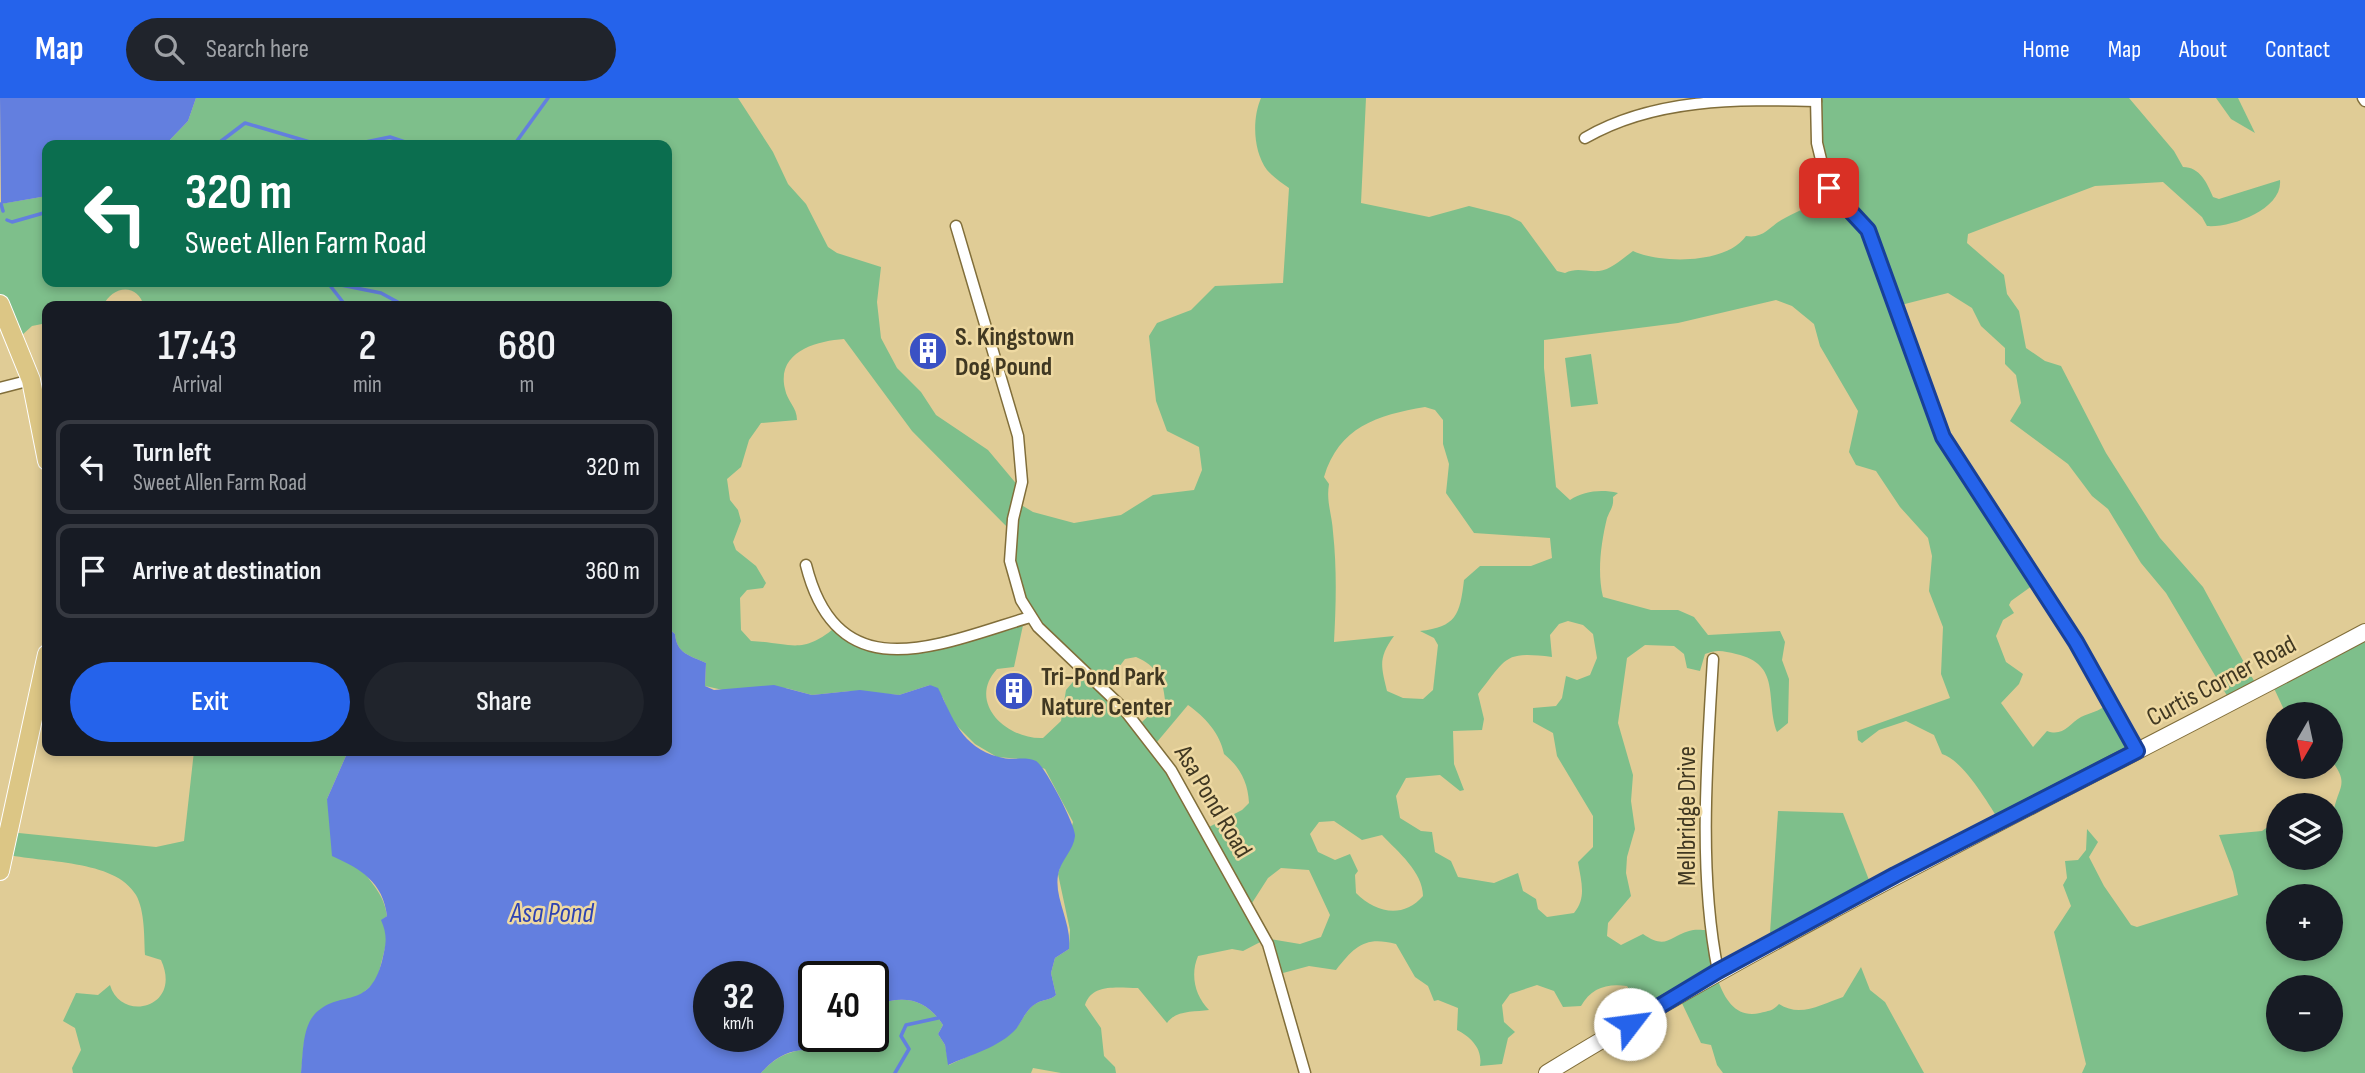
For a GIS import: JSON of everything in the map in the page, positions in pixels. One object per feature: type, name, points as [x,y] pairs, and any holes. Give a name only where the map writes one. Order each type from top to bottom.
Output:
[{"type":"main road","points":[[0,304],[31,380],[42,436]]},
{"type":"main road","points":[[0,871],[42,677]]},
{"type":"street","points":[[1585,138],[1621,117],[1656,107],[1701,102],[1816,100],[1817,143],[1826,180],[1839,202],[1868,230],[1943,437],[2076,642],[2137,751]]},
{"type":"street","name":"Asa Pond Road","points":[[956,226],[1018,436],[1022,482],[1013,519],[1010,561],[1014,582],[1030,617],[1123,708],[1171,770],[1268,944],[1305,1073]]},
{"type":"street","points":[[0,388],[31,380]]},
{"type":"street","points":[[806,565],[814,596],[827,619],[839,631],[872,646],[889,650],[923,648],[1030,617]]},
{"type":"street","name":"Curtis Corner Road","points":[[1547,1073],[1718,971],[1895,875],[2365,632]]},
{"type":"street","name":"Mellbridge Drive","points":[[1713,659],[1709,729],[1708,844],[1710,936],[1718,971]]},
{"type":"green space","points":[[196,98],[738,98],[773,152],[788,184],[806,204],[828,247],[837,253],[881,267],[877,302],[881,338],[897,368],[921,392],[936,415],[988,450],[1019,487],[1018,503],[1033,512],[1074,523],[1121,515],[1153,495],[1194,490],[1202,470],[1199,447],[1167,431],[1156,401],[1149,336],[1157,323],[1191,310],[1215,286],[1283,283],[1289,188],[1267,170],[1259,154],[1255,125],[1261,98],[1366,98],[1361,203],[1429,217],[1469,206],[1509,216],[1521,222],[1557,271],[1565,273],[1603,270],[1633,251],[1676,259],[1693,259],[1724,252],[1746,236],[1763,233],[1825,197],[1830,193],[1815,98],[2129,98],[2174,151],[2183,167],[2194,170],[2202,177],[2213,197],[2219,199],[2280,180],[2279,190],[2273,200],[2254,215],[2229,224],[2207,226],[2202,217],[2163,182],[2095,186],[1968,234],[1967,243],[2004,275],[2007,294],[2019,311],[2026,348],[2045,361],[2061,366],[2106,453],[2160,538],[2203,587],[2259,690],[2232,704],[2166,593],[2141,563],[2108,509],[2092,496],[2068,464],[2010,421],[2021,403],[2016,375],[2005,364],[2005,348],[1981,326],[1972,308],[1948,293],[1897,306],[1930,408],[2036,583],[2011,601],[2009,605],[2014,613],[2003,620],[1996,636],[2006,662],[2023,674],[2019,684],[2001,703],[2033,747],[2047,731],[2062,731],[2081,717],[2107,705],[2136,753],[2000,822],[1966,773],[1942,754],[1934,735],[1906,721],[1879,730],[1862,743],[1858,740],[1857,731],[1950,698],[1941,674],[1943,627],[1929,591],[1932,556],[1928,538],[1900,507],[1876,471],[1856,465],[1849,452],[1858,411],[1820,346],[1814,324],[1792,306],[1776,300],[1678,323],[1544,340],[1544,368],[1556,487],[1570,500],[1593,492],[1618,493],[1613,497],[1602,547],[1600,578],[1603,597],[1651,610],[1678,610],[1694,617],[1708,635],[1780,631],[1785,642],[1782,660],[1789,679],[1788,723],[1777,732],[1766,675],[1760,666],[1750,659],[1728,652],[1713,651],[1705,654],[1700,671],[1687,668],[1684,654],[1674,646],[1645,645],[1627,658],[1618,723],[1633,775],[1631,801],[1635,829],[1627,857],[1626,873],[1631,896],[1608,923],[1607,936],[1621,945],[1643,934],[1662,942],[1691,930],[1707,930],[1720,985],[1735,1008],[1746,1013],[1768,1011],[1779,1004],[1803,1010],[1843,997],[1861,967],[1870,990],[1885,1002],[1924,1073],[1723,1073],[1717,1065],[1711,1045],[1701,1043],[1679,997],[1646,1014],[1627,986],[1620,985],[1600,988],[1581,1006],[1563,1007],[1554,991],[1537,985],[1510,994],[1502,1005],[1504,1022],[1515,1032],[1508,1038],[1502,1064],[1480,1066],[1480,1054],[1475,1044],[1457,1030],[1458,1008],[1434,1001],[1428,986],[1415,977],[1396,944],[1368,942],[1355,949],[1336,970],[1309,966],[1283,973],[1268,938],[1243,951],[1232,949],[1198,956],[1194,970],[1195,985],[1209,1010],[1180,1014],[1167,1023],[1138,988],[1107,988],[1093,993],[1085,1005],[1101,1028],[1104,1056],[1115,1067],[1116,1073],[1061,1073],[1033,1068],[1031,1073],[761,1073],[774,1061],[798,1051],[889,1052],[889,1002],[897,1000],[914,1001],[937,1017],[943,1025],[938,1034],[945,1045],[949,1065],[1005,1037],[1015,1029],[1033,1006],[1056,995],[1051,973],[1055,958],[1069,949],[1070,930],[1058,874],[1073,822],[1045,769],[1020,759],[997,757],[975,744],[952,721],[943,698],[930,685],[899,695],[851,691],[812,695],[786,688],[723,690],[705,686],[706,663],[681,650],[672,631],[672,301],[142,301],[136,293],[124,290],[112,294],[106,301],[42,301],[42,324],[32,326],[21,336],[0,297],[0,204],[42,197],[42,287],[672,287],[672,140],[170,140],[188,121]],"holes":[[[844,339],[912,431],[1013,533],[1015,584],[1043,628],[1084,669],[1066,690],[1061,721],[1043,738],[1017,733],[1005,726],[995,717],[986,694],[997,669],[1014,667],[1025,616],[901,647],[874,644],[838,625],[815,641],[797,645],[751,641],[741,630],[740,598],[747,590],[763,588],[766,583],[756,566],[736,550],[733,542],[741,521],[738,510],[730,500],[727,479],[741,467],[749,440],[761,423],[797,420],[786,393],[784,376],[792,357],[822,342]],[[1425,407],[1435,410],[1443,420],[1443,444],[1449,464],[1446,493],[1474,533],[1550,538],[1552,558],[1531,566],[1480,566],[1464,580],[1454,617],[1442,626],[1420,631],[1434,638],[1438,645],[1433,690],[1423,699],[1403,698],[1387,691],[1383,675],[1383,656],[1394,636],[1334,642],[1335,560],[1329,484],[1324,477],[1339,446],[1362,426],[1391,414]],[[1568,621],[1583,625],[1593,634],[1597,658],[1590,675],[1577,680],[1566,676],[1562,698],[1556,706],[1533,708],[1533,722],[1553,733],[1557,756],[1593,816],[1593,847],[1578,862],[1582,889],[1578,907],[1574,913],[1547,917],[1538,909],[1536,899],[1523,891],[1518,873],[1494,883],[1458,877],[1451,861],[1435,852],[1432,832],[1421,831],[1400,818],[1396,796],[1406,778],[1440,775],[1460,791],[1464,790],[1454,764],[1453,731],[1482,730],[1484,719],[1478,694],[1495,672],[1515,657],[1552,657],[1550,635],[1559,624]],[[1136,657],[1158,674],[1165,700],[1142,722],[1105,686],[1125,659]],[[1188,705],[1211,726],[1224,754],[1235,764],[1247,788],[1249,803],[1242,810],[1209,827],[1170,759],[1157,742]],[[1334,821],[1362,840],[1382,835],[1414,871],[1422,887],[1423,896],[1407,908],[1390,911],[1364,900],[1356,893],[1355,875],[1358,871],[1350,854],[1335,860],[1318,852],[1310,834],[1319,822]],[[1281,868],[1309,870],[1330,915],[1321,937],[1300,944],[1270,939],[1252,903],[1268,878]]]},
{"type":"green space","points":[[2216,98],[2238,98],[2255,133],[2231,119]]},
{"type":"green space","points":[[1591,354],[1598,404],[1571,407],[1565,358]]},
{"type":"green space","points":[[2365,634],[2365,1073],[2082,1073],[2086,1064],[2054,932],[2071,906],[2063,885],[2067,878],[2065,861],[2078,860],[2086,850],[2087,829],[2098,842],[2089,857],[2104,886],[2131,925],[2137,927],[2238,895],[2233,872],[2219,835],[2262,831],[2266,828],[2266,870],[2343,870],[2343,793],[2339,793],[2341,779],[2343,779],[2343,702],[2280,702],[2272,684]]},
{"type":"green space","points":[[193,756],[346,756],[327,799],[352,852],[381,896],[387,916],[382,920],[388,936],[377,980],[360,996],[333,1004],[304,1043],[301,1073],[73,1073],[72,1068],[81,1050],[75,1028],[63,1021],[76,993],[98,995],[110,985],[116,997],[126,1004],[148,1005],[164,990],[166,976],[161,960],[145,955],[141,909],[136,895],[126,883],[112,875],[76,864],[4,854],[9,832],[156,847],[184,841]]},
{"type":"green space","points":[[1778,811],[1843,813],[1869,880],[1770,933]]},
{"type":"water","points":[[0,98],[196,98],[188,121],[170,140],[42,140],[42,197],[1,204]]},
{"type":"water","name":"Asa Pond","points":[[672,631],[681,650],[706,663],[705,686],[714,690],[774,685],[812,695],[860,690],[899,695],[930,685],[938,688],[960,730],[976,746],[999,757],[1032,760],[1040,765],[1053,784],[1071,821],[1075,836],[1058,875],[1057,884],[1068,930],[1069,949],[1055,958],[1051,973],[1056,995],[1033,1005],[1016,1029],[1002,1041],[948,1065],[945,1045],[938,1034],[943,1025],[937,1017],[914,1002],[889,1002],[889,961],[798,961],[798,1051],[787,1053],[775,1060],[761,1073],[301,1073],[304,1043],[310,1021],[324,1007],[361,993],[369,987],[376,977],[385,945],[385,931],[381,920],[387,916],[381,894],[369,878],[332,856],[327,799],[346,756],[672,756]]},
{"type":"waterway","points":[[518,140],[548,98]]},
{"type":"waterway","points":[[223,140],[245,123],[303,140]]},
{"type":"waterway","points":[[375,140],[390,137],[399,140]]},
{"type":"waterway","points":[[1,204],[3,211]]},
{"type":"waterway","points":[[7,220],[12,222],[42,213]]},
{"type":"waterway","points":[[331,287],[342,301]]},
{"type":"waterway","points":[[351,287],[381,293],[396,301]]},
{"type":"waterway","points":[[895,1073],[909,1049],[901,1036],[906,1025],[938,1018]]},
{"type":"place","name":"S. Kingstown Dog Pound","points":[[928,351]]},
{"type":"place","name":"Tri-Pond Park Nature Center","points":[[1014,691]]},
{"type":"route","points":[[1630,1024],[1718,971],[1895,875],[2137,751],[2076,642],[1943,437],[1895,298],[1874,253],[1868,230],[1839,202],[1829,188]]}]
